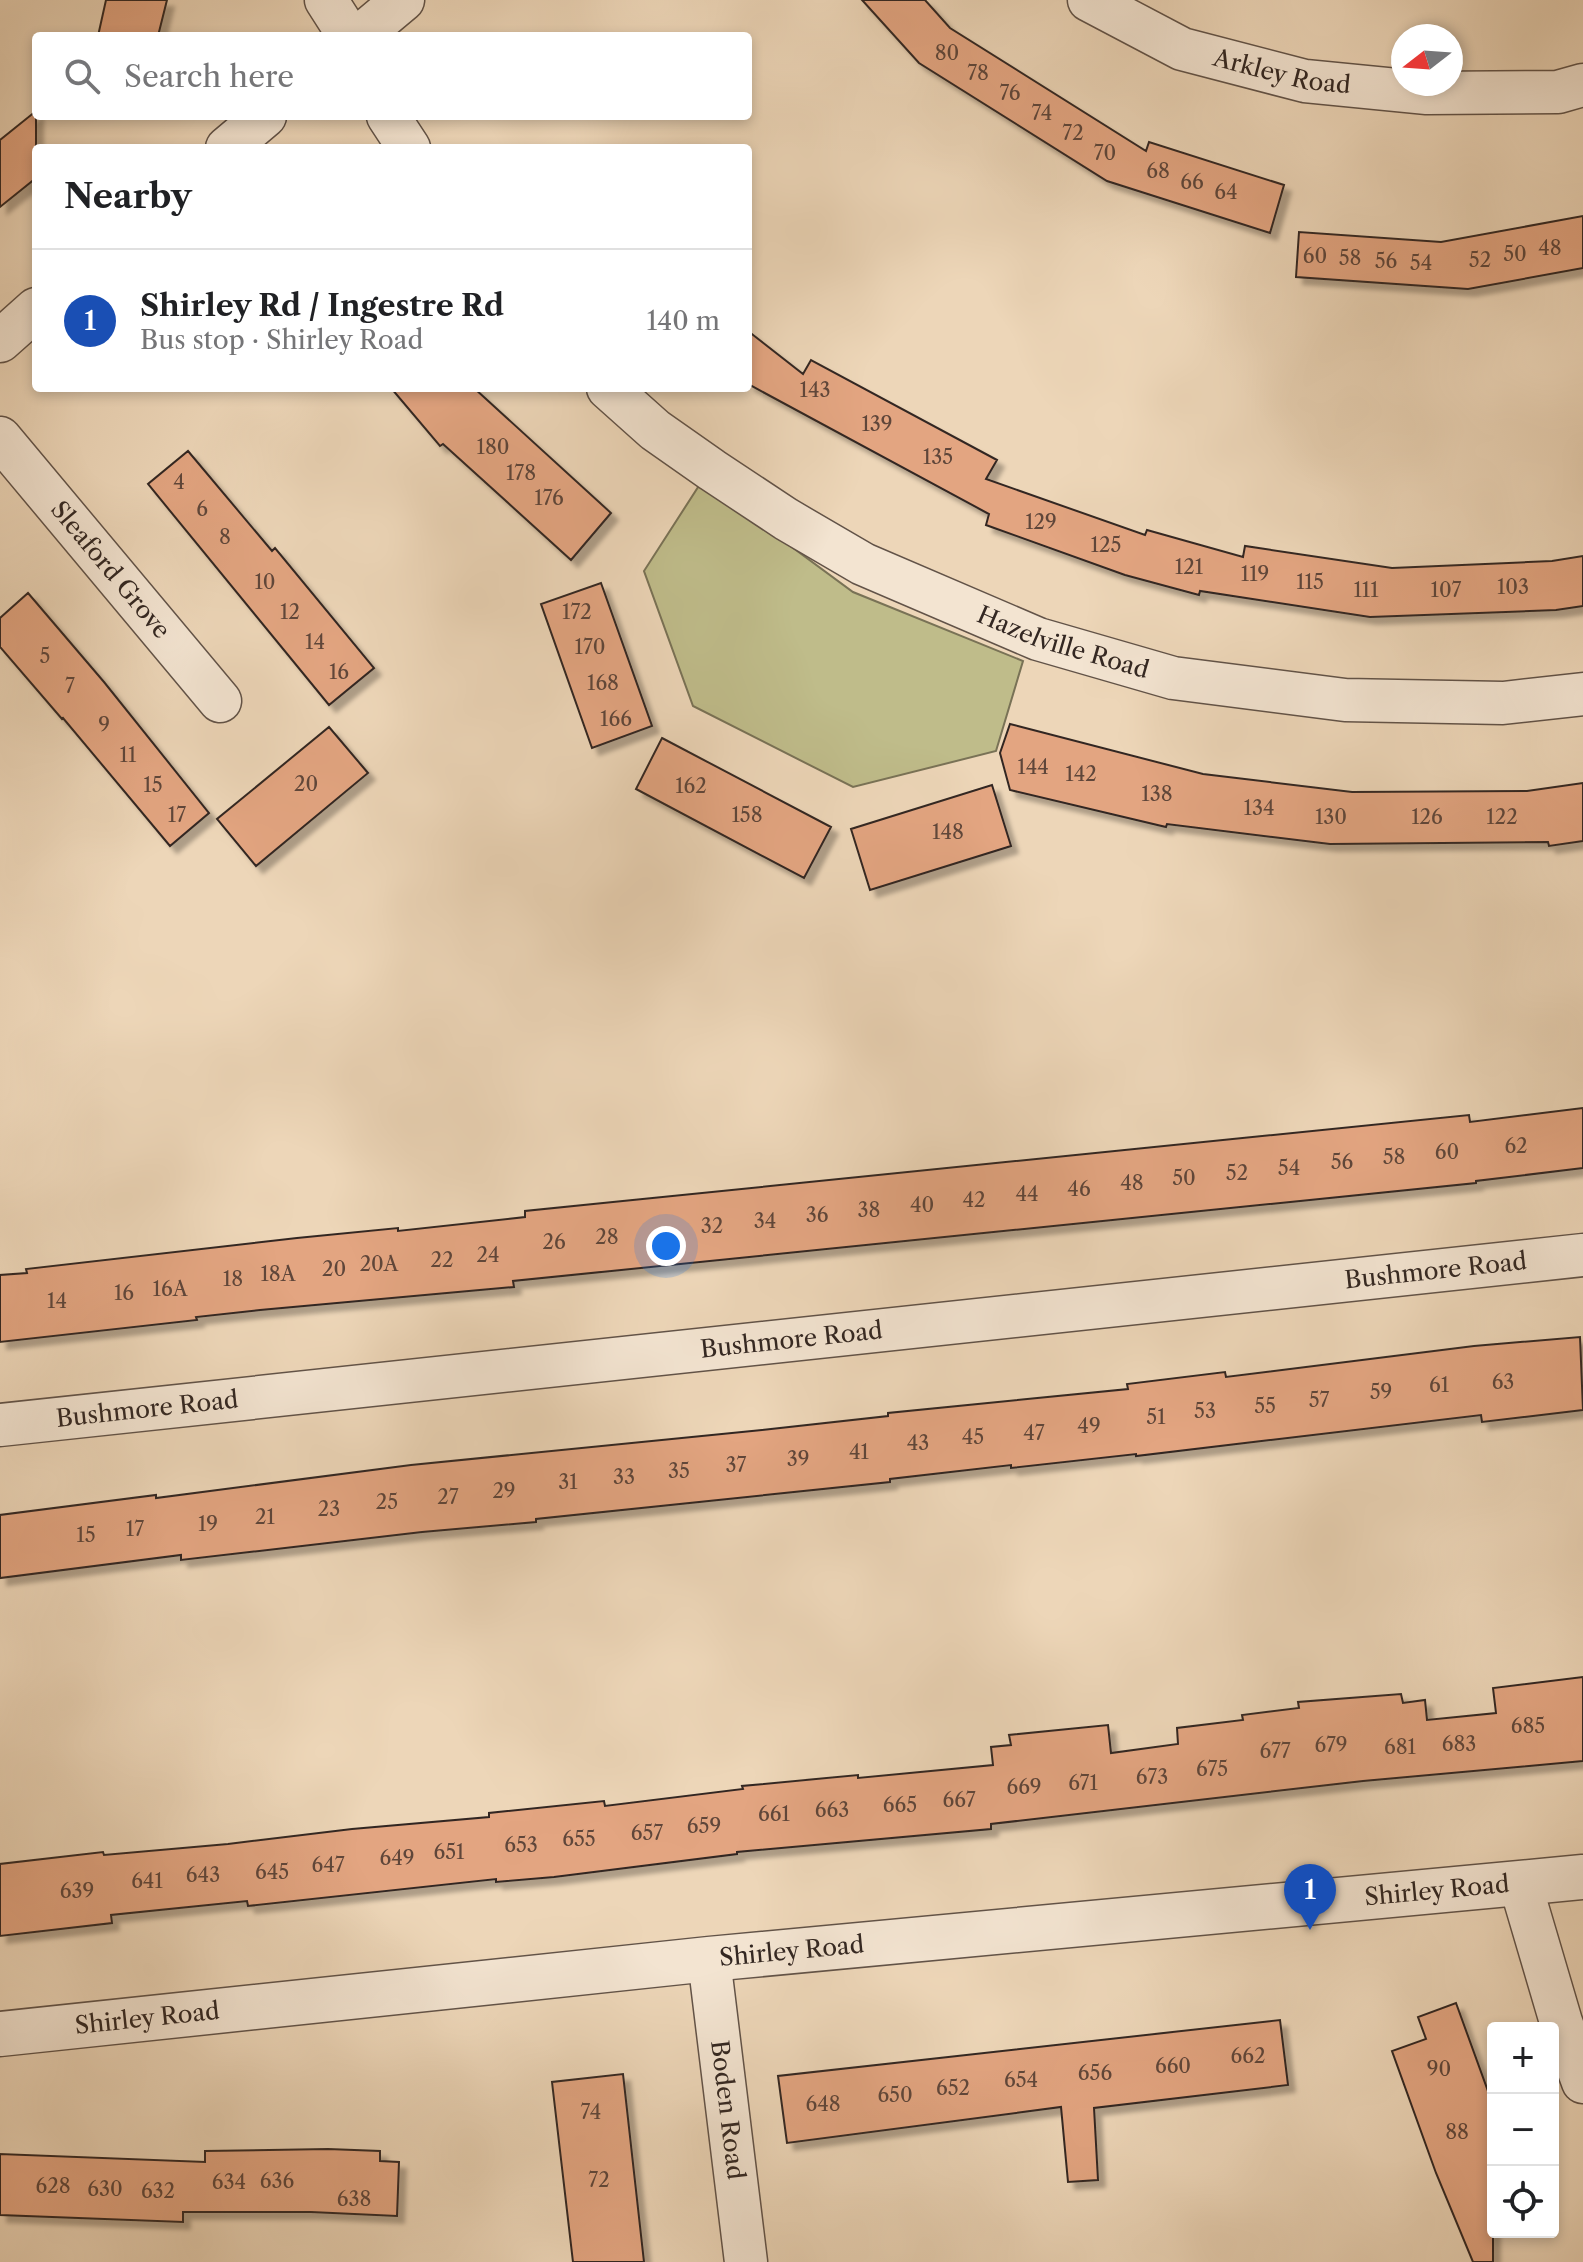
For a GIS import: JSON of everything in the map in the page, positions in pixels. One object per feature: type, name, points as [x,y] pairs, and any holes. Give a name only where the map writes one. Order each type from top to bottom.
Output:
[{"type":"street","points":[[326,0],[346,32]]},
{"type":"street","points":[[365,32],[403,0]]},
{"type":"street","name":"Arkley Road","points":[[1089,0],[1182,49],[1305,81],[1427,93],[1558,92],[1583,85]]},
{"type":"street","points":[[232,144],[260,120]]},
{"type":"street","points":[[391,120],[406,144]]},
{"type":"street","points":[[0,341],[32,313]]},
{"type":"street","name":"Hazelville Road","points":[[612,392],[655,430],[712,470],[863,564],[1038,639],[1173,678],[1345,700],[1503,703],[1583,694]]},
{"type":"street","name":"Sleaford Grove","points":[[0,438],[220,701]]},
{"type":"street","name":"Bushmore Road","points":[[0,1425],[1583,1255]]},
{"type":"street","name":"Shirley Road","points":[[0,2034],[709,1959],[1583,1877]]},
{"type":"street","points":[[1520,1883],[1561,2022],[1583,2082]]},
{"type":"street","name":"Boden Road","points":[[709,1959],[746,2262]]},
{"type":"shaded area","points":[[702,481],[853,592],[1023,661],[996,751],[853,787],[693,706],[644,571]]},
{"type":"building","points":[[106,0],[167,0],[159,32],[99,32]]},
{"type":"building","points":[[862,0],[925,0],[950,28],[1146,151],[1149,142],[1284,185],[1270,233],[1107,181],[919,63]]},
{"type":"building","points":[[32,114],[32,120],[36,120],[36,144],[32,144],[32,181],[0,207],[0,140]]},
{"type":"building","points":[[1583,216],[1583,268],[1468,289],[1296,277],[1299,232],[1441,242]]},
{"type":"building","points":[[752,334],[803,374],[811,360],[997,460],[986,479],[1145,535],[1147,530],[1243,557],[1245,546],[1392,568],[1552,561],[1583,556],[1583,606],[1556,610],[1370,617],[1200,591],[1199,595],[1125,575],[986,525],[989,514],[752,386]]},
{"type":"building","points":[[394,392],[478,392],[611,513],[571,560],[443,444],[440,446]]},
{"type":"building","points":[[188,451],[272,551],[275,548],[374,668],[329,705],[148,484]]},
{"type":"building","points":[[601,583],[652,726],[592,748],[541,604]]},
{"type":"building","points":[[28,593],[209,813],[170,846],[0,647],[0,618]]},
{"type":"building","points":[[1010,724],[1203,774],[1352,792],[1527,791],[1583,783],[1583,841],[1549,846],[1548,842],[1330,844],[1167,824],[1166,827],[1010,790],[1000,753]]},
{"type":"building","points":[[329,727],[368,773],[256,866],[217,819]]},
{"type":"building","points":[[662,738],[831,827],[804,878],[636,789]]},
{"type":"building","points":[[992,785],[1011,846],[870,890],[851,829]]},
{"type":"building","points":[[1583,1108],[1583,1168],[1476,1183],[513,1281],[514,1287],[260,1310],[0,1342],[0,1275],[27,1273],[26,1269],[297,1238],[525,1217],[525,1211],[1469,1115],[1470,1122]]},
{"type":"building","points":[[1580,1337],[1583,1410],[1482,1422],[1481,1415],[1136,1456],[1011,1468],[1011,1465],[890,1479],[890,1482],[536,1519],[536,1522],[181,1560],[181,1555],[0,1578],[0,1515],[411,1465],[1128,1389],[1127,1384],[1225,1372],[1226,1377],[1474,1346]]},
{"type":"building","points":[[1583,1677],[1583,1761],[1363,1781],[991,1824],[991,1829],[737,1852],[554,1877],[496,1882],[496,1879],[248,1906],[247,1901],[111,1915],[112,1923],[0,1936],[0,1864],[489,1817],[489,1813],[604,1801],[605,1806],[743,1789],[742,1786],[993,1765],[991,1747],[1011,1745],[1009,1735],[1108,1725],[1111,1753],[1178,1744],[1177,1728],[1243,1720],[1242,1715],[1299,1708],[1298,1702],[1401,1694],[1403,1703],[1425,1700],[1427,1720],[1496,1713],[1493,1688]]},
{"type":"building","points":[[1456,2003],[1487,2088],[1487,2238],[1493,2238],[1493,2262],[1473,2262],[1436,2173],[1392,2051],[1426,2039],[1418,2017]]},
{"type":"building","points":[[1280,2020],[1288,2085],[1094,2108],[1098,2180],[1068,2182],[1061,2107],[787,2143],[778,2076]]},
{"type":"building","points":[[623,2074],[644,2262],[573,2262],[552,2082]]},
{"type":"building","points":[[205,2151],[380,2151],[380,2161],[399,2162],[397,2216],[183,2212],[183,2222],[0,2215],[0,2154],[205,2162]]},
{"type":"place","name":"Shirley Rd / Ingestre Rd","points":[[1310,1930]]}]
